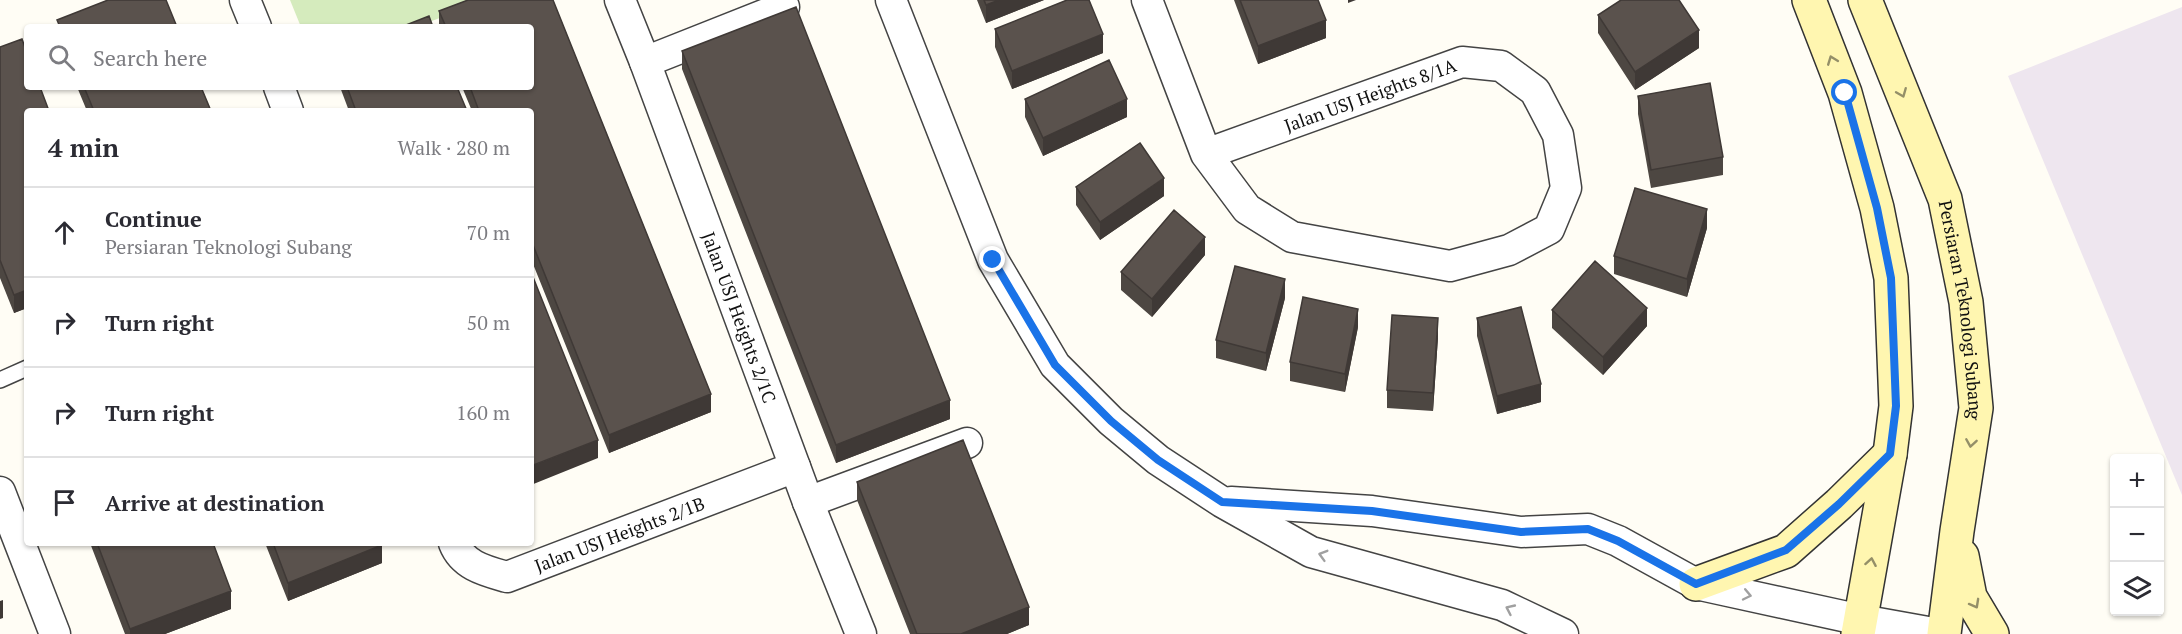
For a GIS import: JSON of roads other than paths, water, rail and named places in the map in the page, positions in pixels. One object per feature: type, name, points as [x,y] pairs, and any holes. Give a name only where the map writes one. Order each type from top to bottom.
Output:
[{"type":"main road","points":[[1809,0],[1845,93],[1877,208],[1891,278],[1896,406],[1890,454],[1859,627]]},
{"type":"main road","name":"Persiaran Teknologi Subang","points":[[1865,0],[1945,199],[1966,302],[1976,408],[1941,634]]},
{"type":"main road","points":[[1696,584],[1786,550],[1839,504],[1890,454]]},
{"type":"main road","points":[[1957,531],[1970,597],[1992,634]]},
{"type":"street","points":[[245,0],[255,24]]},
{"type":"street","name":"Jalan USJ Heights 2/1C","points":[[620,0],[808,502],[861,634]]},
{"type":"street","points":[[891,0],[993,260],[1055,365],[1111,421],[1158,460],[1222,502],[1311,552],[1502,605],[1563,634]]},
{"type":"street","name":"Jalan USJ Heights 8/1A","points":[[1147,0],[1206,154],[1247,209],[1292,237],[1450,266],[1509,250],[1549,229],[1566,188],[1558,135],[1535,91],[1501,66],[1462,62],[1206,154]]},
{"type":"street","points":[[645,62],[784,7]]},
{"type":"street","points":[[280,90],[287,108]]},
{"type":"street","points":[[808,502],[967,443]]},
{"type":"street","name":"Jalan USJ Heights 2/1B","points":[[455,546],[475,568],[507,577],[795,467]]},
{"type":"street","points":[[0,492],[56,634]]},
{"type":"street","points":[[1222,502],[1372,511],[1521,532],[1588,529],[1618,541],[1696,584],[1859,627],[1941,634]]},
{"type":"lane","points":[[0,380],[24,369]]}]
